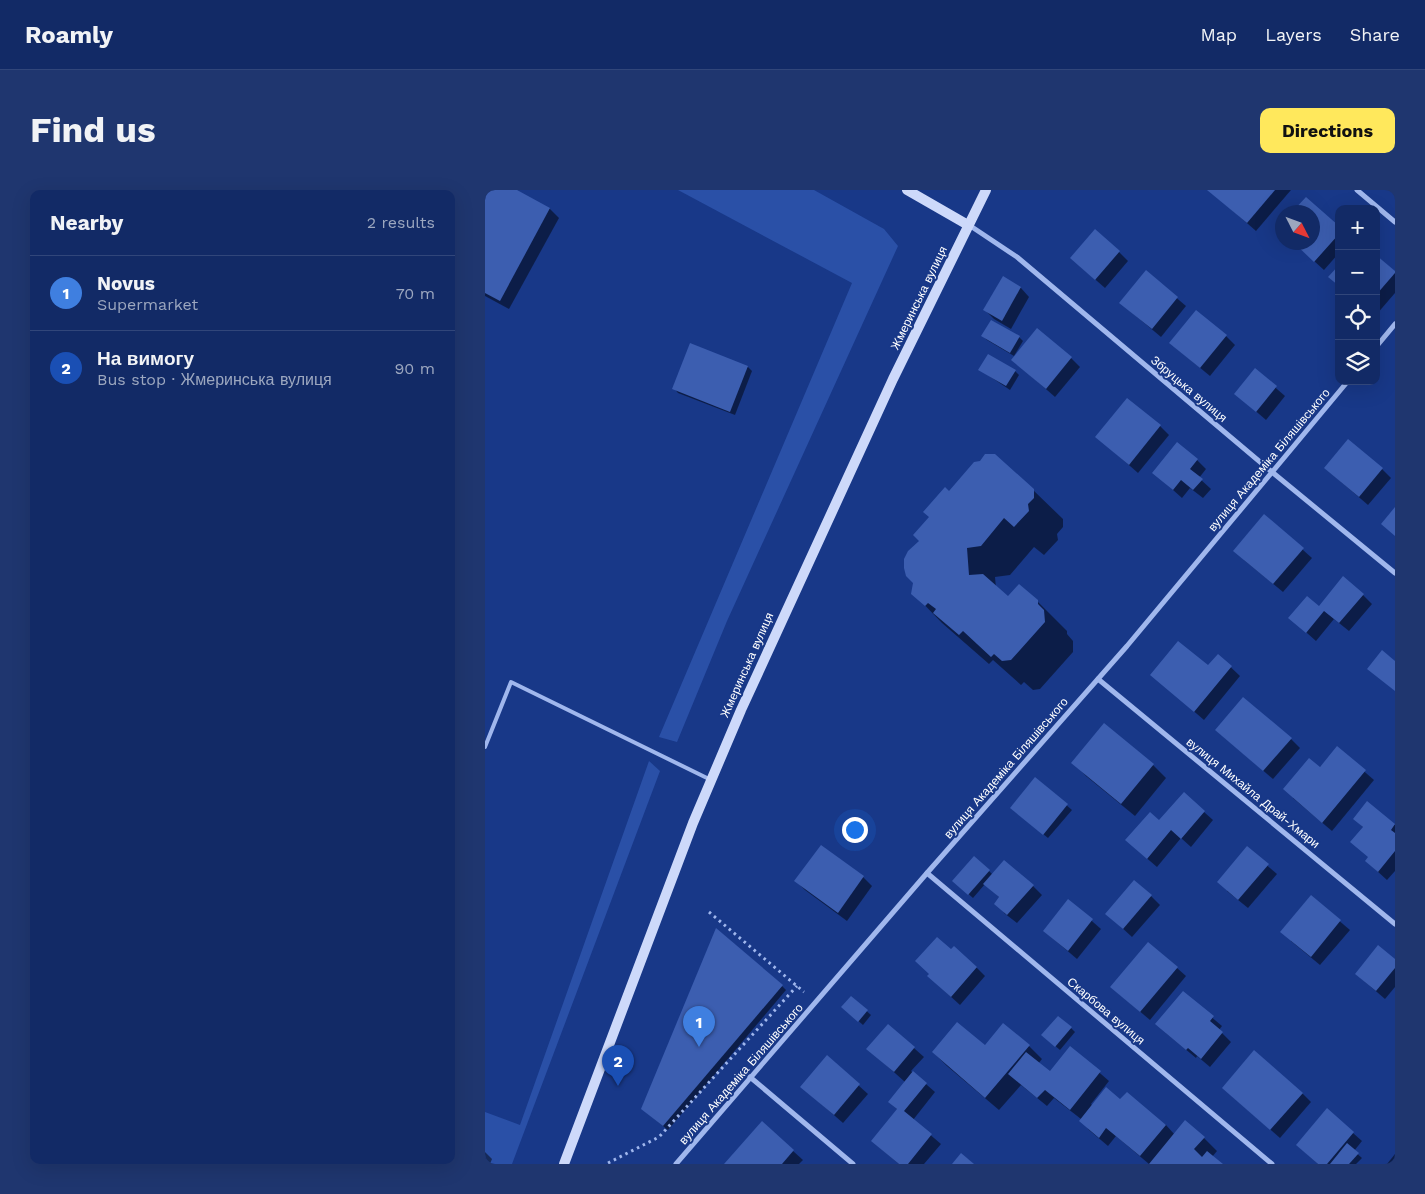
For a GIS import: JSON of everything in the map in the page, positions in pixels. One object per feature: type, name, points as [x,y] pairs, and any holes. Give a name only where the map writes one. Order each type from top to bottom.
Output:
[{"type":"main road","points":[[907,190],[968,224]]},
{"type":"main road","name":"Жмеринська вулиця","points":[[564,1164],[711,780],[790,600],[893,378],[986,190]]},
{"type":"street","points":[[1357,190],[1395,222]]},
{"type":"street","name":"Збруцька вулиця","points":[[968,224],[1017,257],[1395,573]]},
{"type":"street","points":[[1380,341],[1395,324]]},
{"type":"street","name":"вулиця Академіка Біляшівського","points":[[676,1164],[927,873],[1098,679],[1344,385]]},
{"type":"street","name":"вулиця Михайла Драй-Хмари","points":[[1098,679],[1395,924]]},
{"type":"street","name":"Скарбова вулиця","points":[[927,873],[1272,1164]]},
{"type":"street","points":[[750,1077],[853,1164]]},
{"type":"lane","points":[[485,747],[511,682],[711,780]]},
{"type":"path","points":[[709,912],[815,1002]]},
{"type":"path","points":[[608,1163],[659,1137],[797,986]]},
{"type":"shaded area","points":[[678,190],[814,190],[884,229],[898,246],[727,621],[677,742],[659,737],[852,283]]},
{"type":"shaded area","points":[[649,761],[660,771],[512,1164],[485,1164],[485,1112],[520,1125]]},
{"type":"building","points":[[485,190],[517,190],[550,208],[500,301],[485,293]]},
{"type":"building","points":[[1207,190],[1275,190],[1247,223]]},
{"type":"building","points":[[1306,197],[1315,205],[1299,205]]},
{"type":"building","points":[[1320,209],[1335,222],[1335,238],[1314,262],[1301,250],[1320,250]]},
{"type":"building","points":[[1095,229],[1120,251],[1095,280],[1070,258]]},
{"type":"building","points":[[1380,258],[1395,273],[1380,290]]},
{"type":"building","points":[[1335,269],[1335,283],[1328,277]]},
{"type":"building","points":[[1146,270],[1178,297],[1152,329],[1119,303]]},
{"type":"building","points":[[1003,276],[1021,287],[1002,321],[983,310]]},
{"type":"building","points":[[1196,310],[1227,335],[1200,368],[1169,343]]},
{"type":"building","points":[[991,320],[1020,336],[1010,353],[981,336]]},
{"type":"building","points":[[1037,328],[1072,357],[1046,389],[1011,360]]},
{"type":"building","points":[[690,343],[748,366],[730,412],[672,389]]},
{"type":"building","points":[[988,354],[1016,370],[1006,386],[978,370]]},
{"type":"building","points":[[1255,368],[1277,386],[1256,412],[1234,394]]},
{"type":"building","points":[[1127,398],[1161,425],[1129,465],[1095,437]]},
{"type":"building","points":[[1348,439],[1383,468],[1359,497],[1324,468]]},
{"type":"building","points":[[1177,442],[1198,459],[1190,469],[1203,479],[1193,490],[1181,480],[1173,490],[1152,473]]},
{"type":"building","points":[[985,454],[995,454],[1034,489],[1034,498],[1028,504],[1029,511],[1014,527],[1004,518],[981,546],[967,548],[969,575],[983,574],[1008,596],[1019,584],[1038,600],[1038,604],[1044,610],[1045,622],[1011,660],[1002,661],[994,654],[991,657],[963,631],[959,635],[933,613],[936,609],[928,603],[925,606],[911,594],[913,583],[906,576],[904,568],[904,559],[908,551],[919,541],[913,535],[929,517],[923,512],[945,487],[949,491],[974,462],[980,461]]},
{"type":"building","points":[[1395,507],[1395,536],[1381,524]]},
{"type":"building","points":[[1264,514],[1304,548],[1273,584],[1233,551]]},
{"type":"building","points":[[1343,576],[1364,594],[1339,623],[1324,611],[1306,633],[1288,618],[1307,596],[1319,606]]},
{"type":"building","points":[[1178,641],[1208,665],[1218,654],[1232,666],[1194,712],[1150,675]]},
{"type":"building","points":[[1382,650],[1395,661],[1395,691],[1367,669]]},
{"type":"building","points":[[1243,697],[1292,738],[1263,771],[1215,730]]},
{"type":"building","points":[[1104,723],[1154,764],[1121,804],[1071,763]]},
{"type":"building","points":[[1337,746],[1366,770],[1322,823],[1283,789],[1309,758],[1320,767]]},
{"type":"building","points":[[1035,777],[1068,804],[1043,835],[1010,808]]},
{"type":"building","points":[[1184,792],[1205,811],[1181,839],[1171,830],[1147,859],[1125,840],[1150,812],[1159,820]]},
{"type":"building","points":[[1367,801],[1395,824],[1391,830],[1395,833],[1395,851],[1378,872],[1365,861],[1368,857],[1350,842],[1363,827],[1353,819]]},
{"type":"building","points":[[821,845],[864,876],[838,913],[794,881]]},
{"type":"building","points":[[1247,846],[1269,864],[1238,900],[1217,882]]},
{"type":"building","points":[[974,856],[990,870],[968,895],[952,881]]},
{"type":"building","points":[[1004,860],[1034,885],[1007,915],[994,904],[999,897],[983,884]]},
{"type":"building","points":[[1134,880],[1152,895],[1123,929],[1105,914]]},
{"type":"building","points":[[1311,895],[1341,920],[1311,957],[1280,932]]},
{"type":"building","points":[[1068,899],[1093,919],[1068,951],[1043,931]]},
{"type":"building","points":[[716,928],[783,985],[663,1126],[641,1109]]},
{"type":"building","points":[[937,937],[951,949],[954,946],[977,967],[951,997],[927,976],[929,974],[915,961]]},
{"type":"building","points":[[1148,942],[1178,967],[1140,1012],[1110,987]]},
{"type":"building","points":[[1378,945],[1395,959],[1395,968],[1376,991],[1355,974]]},
{"type":"building","points":[[1183,991],[1214,1016],[1210,1021],[1223,1032],[1201,1059],[1188,1048],[1186,1050],[1155,1024]]},
{"type":"building","points":[[851,996],[868,1010],[858,1022],[841,1007]]},
{"type":"building","points":[[1058,1016],[1072,1027],[1055,1047],[1041,1035]]},
{"type":"building","points":[[957,1022],[985,1045],[1003,1023],[1030,1045],[985,1098],[932,1052]]},
{"type":"building","points":[[888,1024],[915,1047],[894,1072],[866,1049]]},
{"type":"building","points":[[1070,1046],[1101,1071],[1070,1110],[1045,1090],[1037,1098],[1008,1074],[1026,1052],[1050,1071]]},
{"type":"building","points":[[1254,1050],[1303,1093],[1270,1130],[1222,1088]]},
{"type":"building","points":[[827,1055],[860,1084],[834,1115],[800,1087]]},
{"type":"building","points":[[913,1071],[927,1083],[904,1111],[932,1134],[908,1164],[899,1164],[871,1141],[897,1109],[888,1102]]},
{"type":"building","points":[[1106,1087],[1120,1099],[1127,1092],[1166,1125],[1140,1156],[1106,1128],[1099,1138],[1079,1121]]},
{"type":"building","points":[[1327,1108],[1354,1132],[1327,1164],[1318,1164],[1296,1145]]},
{"type":"building","points":[[1185,1120],[1205,1137],[1194,1149],[1202,1157],[1207,1151],[1223,1164],[1149,1164]]},
{"type":"building","points":[[762,1121],[794,1150],[782,1164],[724,1164]]},
{"type":"building","points":[[1347,1143],[1359,1153],[1349,1164],[1330,1164]]},
{"type":"building","points":[[961,1153],[974,1164],[952,1164]]},
{"type":"place","name":"Novus","points":[[699,1047]]},
{"type":"place","name":"На вимогу","points":[[618,1086]]}]
